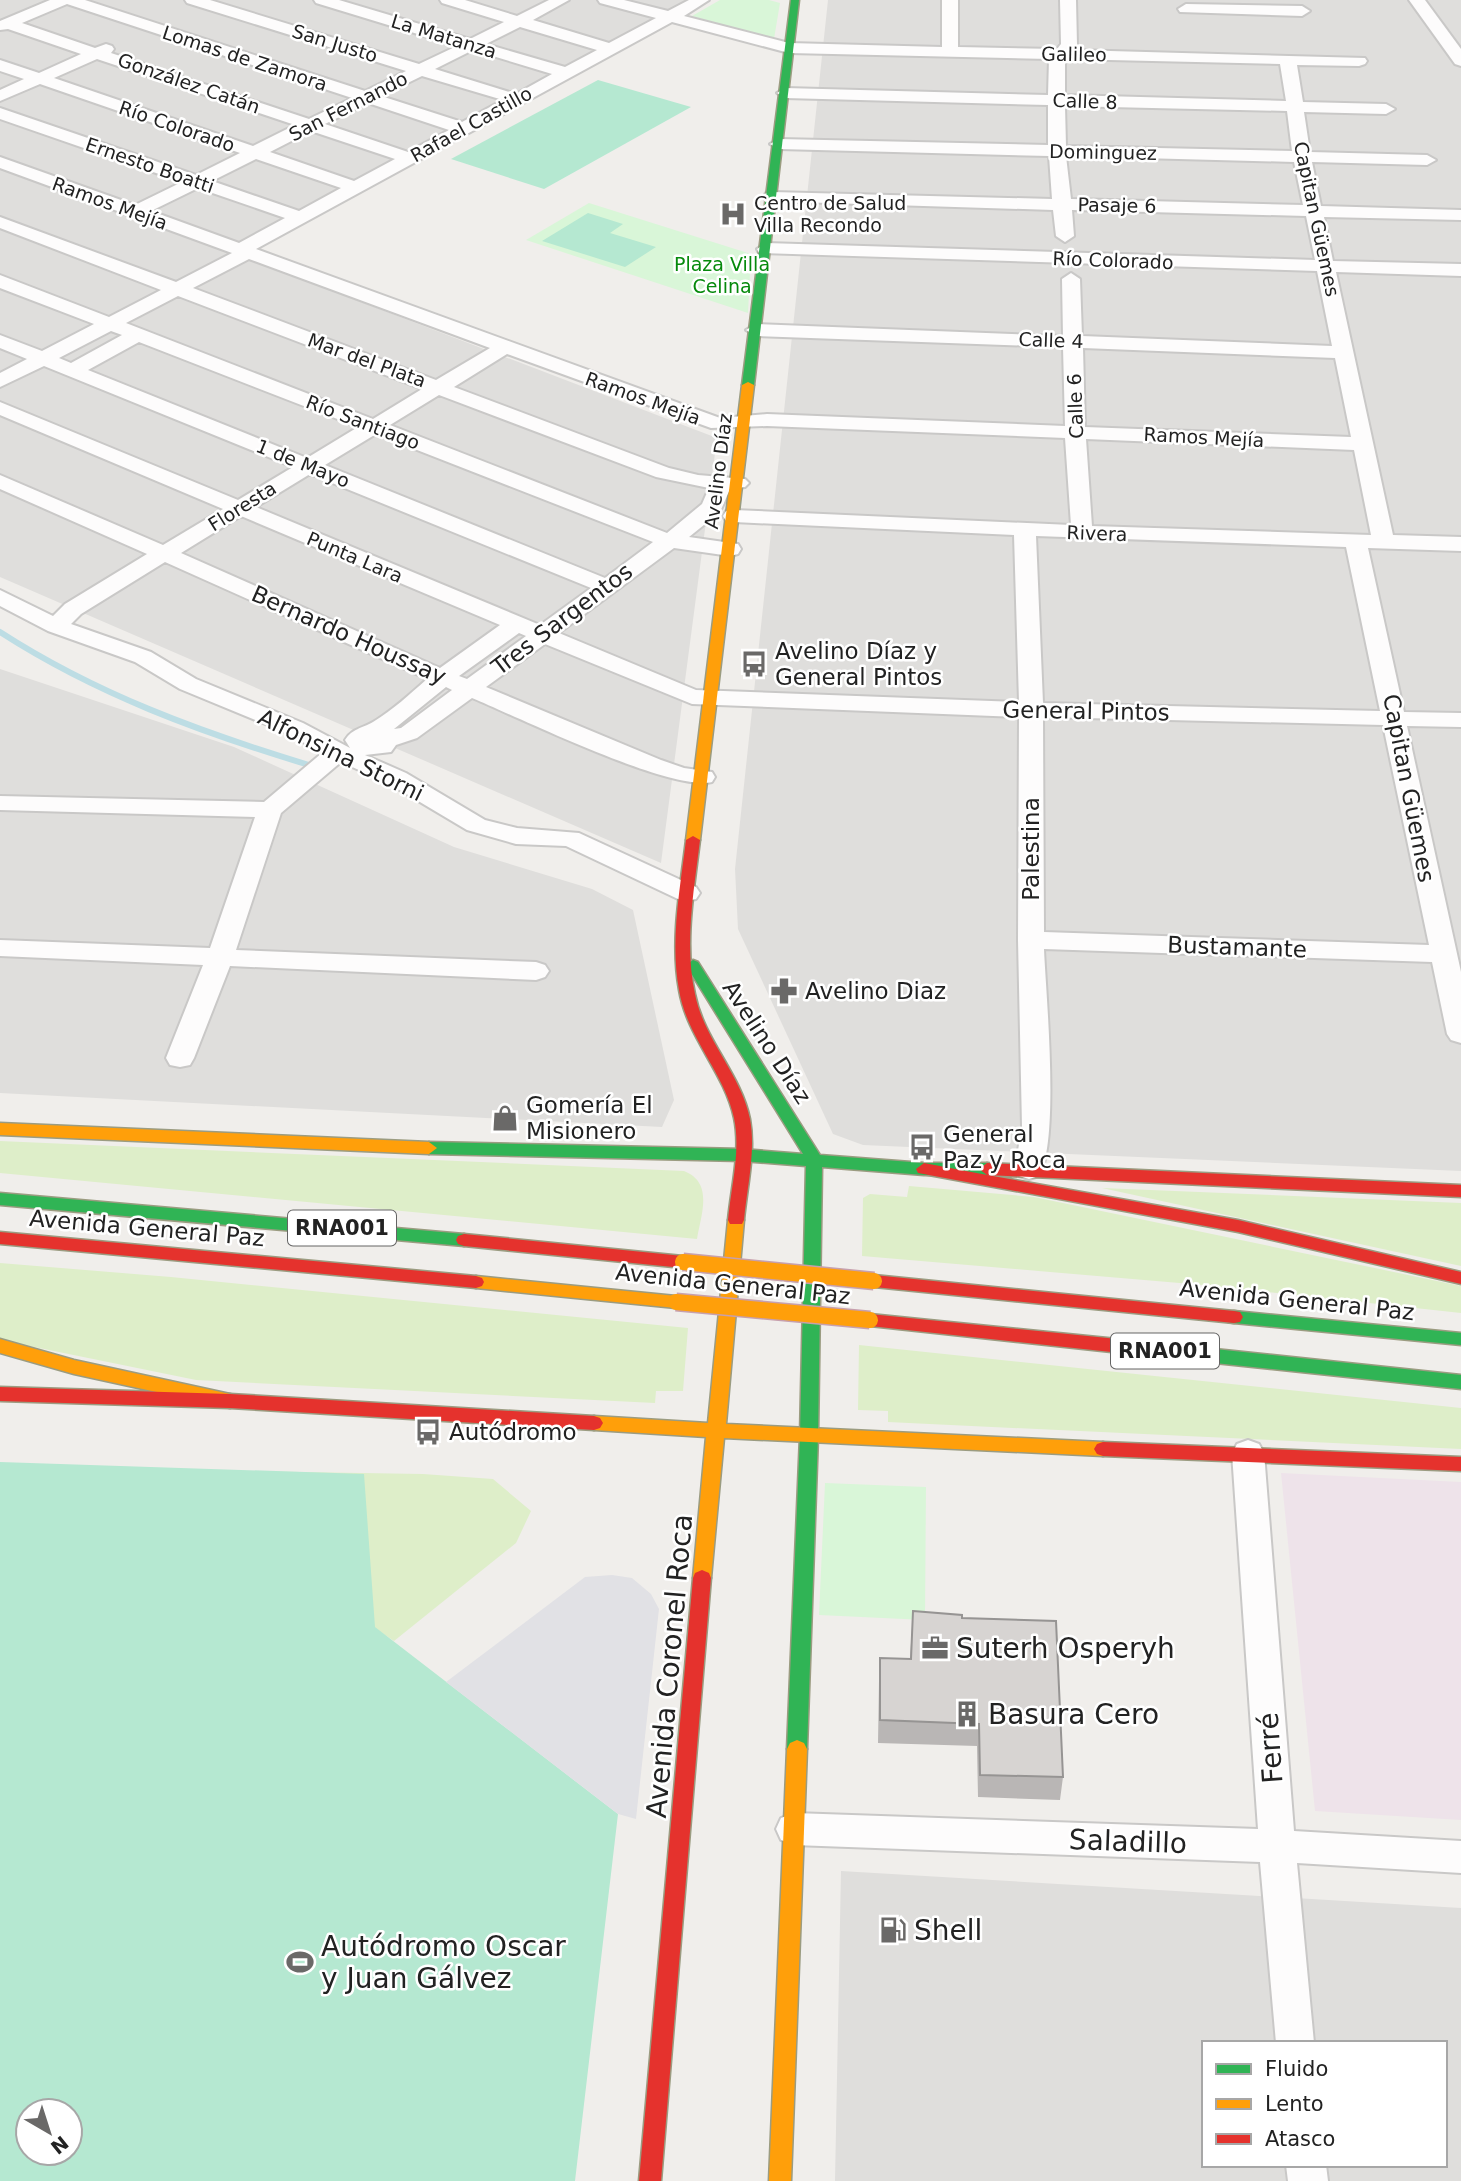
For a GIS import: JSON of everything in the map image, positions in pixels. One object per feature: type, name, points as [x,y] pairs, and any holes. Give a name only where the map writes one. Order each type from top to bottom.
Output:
[{"type":"main road","name":"Avelino Díaz","points":[[742,1155],[742,1117],[696,1026],[687,992],[684,948],[687,893],[734,516],[729,483],[745,422],[795,0]]},
{"type":"main road","name":"Avelino Díaz","points":[[684,948],[713,1002],[760,1068],[814,1159]]},
{"type":"main road","points":[[0,1129],[479,1150],[742,1155],[924,1169],[1238,1226],[1461,1278]]},
{"type":"main road","name":"Avenida Coronel Roca","points":[[650,2181],[712,1465],[718,1430],[742,1155]]},
{"type":"main road","points":[[780,2181],[809,1436],[814,1159]]},
{"type":"main road","points":[[924,1169],[1029,1169],[1142,1177],[1461,1191]]},
{"type":"main road","name":"Avenida General Paz","points":[[0,1199],[284,1223],[1461,1339]]},
{"type":"main road","name":"Avenida General Paz","points":[[0,1238],[228,1257],[870,1320],[1461,1382]]},
{"type":"main road","points":[[0,1346],[74,1367],[230,1401]]},
{"type":"main road","points":[[0,1394],[80,1399],[230,1401],[809,1436],[1461,1464]]},
{"type":"street","points":[[4,26],[66,0]]},
{"type":"street","name":"Lomas de Zamora","points":[[66,0],[462,128]]},
{"type":"street","name":"La Matanza","points":[[322,0],[566,73]]},
{"type":"street","points":[[448,0],[611,49]]},
{"type":"street","name":"San Fernando","points":[[135,212],[561,0]]},
{"type":"street","name":"Galileo","points":[[606,0],[789,48],[1062,53],[1193,50],[1288,59],[1359,61]]},
{"type":"street","name":"Rafael Castillo","points":[[0,381],[178,289],[300,217],[701,0]]},
{"type":"street","points":[[789,0],[795,0]]},
{"type":"street","points":[[950,0],[950,51]]},
{"type":"street","points":[[1065,236],[1057,151],[1056,60],[1069,45],[1068,0]]},
{"type":"street","points":[[1417,0],[1460,59]]},
{"type":"street","points":[[0,96],[195,7]]},
{"type":"street","name":"San Justo","points":[[195,7],[420,69],[516,99]]},
{"type":"street","points":[[1186,10],[1302,11]]},
{"type":"street","name":"González Catán","points":[[4,26],[98,52],[410,158]]},
{"type":"street","name":"Capitan Güemes","points":[[1288,59],[1302,157],[1328,268],[1384,542]]},
{"type":"street","name":"Río Colorado","points":[[0,65],[355,187]]},
{"type":"street","name":"Calle 8","points":[[785,93],[1386,109]]},
{"type":"street","name":"Ernesto Boatti","points":[[0,113],[300,217]]},
{"type":"street","name":"Dominguez","points":[[779,144],[1427,160]]},
{"type":"street","name":"Ramos Mejía","points":[[5,168],[245,251],[718,424],[767,420],[1364,444]]},
{"type":"street","name":"Pasaje 6","points":[[772,197],[1461,215]]},
{"type":"street","name":"Mar del Plata","points":[[0,222],[663,472],[698,481],[729,483]]},
{"type":"street","name":"Río Colorado","points":[[766,249],[1461,270]]},
{"type":"street","name":"Calle 6","points":[[1071,279],[1082,532]]},
{"type":"street","name":"Río Santiago","points":[[0,281],[669,541],[730,549]]},
{"type":"street","name":"Calle 4","points":[[756,330],[1345,352]]},
{"type":"street","points":[[73,370],[138,334]]},
{"type":"street","name":"1 de Mayo","points":[[0,341],[606,586]]},
{"type":"street","name":"Floresta","points":[[157,549],[229,504],[309,466],[505,347]]},
{"type":"street","name":"Punta Lara","points":[[0,408],[542,636],[692,697],[712,699]]},
{"type":"street","name":"Bernardo Houssay","points":[[0,481],[442,677],[652,765],[681,775],[703,776]]},
{"type":"street","name":"Tres Sargentos","points":[[375,734],[401,737],[408,733],[669,541],[712,507],[729,483]]},
{"type":"street","name":"Rivera","points":[[734,516],[1082,532],[1461,544]]},
{"type":"street","name":"Palestina","points":[[1025,529],[1031,710],[1031,940],[1036,1126],[1029,1169]]},
{"type":"street","name":"Capitan Güemes","points":[[1356,542],[1461,1034]]},
{"type":"street","points":[[56,626],[73,609],[157,549]]},
{"type":"street","name":"Alfonsina Storni","points":[[0,597],[56,626],[143,657],[188,684],[312,737],[338,752],[397,778],[476,825],[516,836],[570,838],[687,893]]},
{"type":"street","name":"Tres Sargentos","points":[[375,734],[442,677],[516,625]]},
{"type":"street","name":"General Pintos","points":[[712,699],[1461,720]]},
{"type":"street","points":[[312,737],[330,731],[375,734]]},
{"type":"street","points":[[180,1058],[220,957],[270,810],[338,752]]},
{"type":"street","points":[[0,803],[270,810]]},
{"type":"street","name":"Bustamante","points":[[1031,940],[1442,954]]},
{"type":"street","points":[[0,948],[536,971]]},
{"type":"street","name":"Ferré","points":[[1248,1453],[1277,1846],[1295,2041]]},
{"type":"street","name":"Saladillo","points":[[794,1829],[1277,1846],[1461,1857]]},
{"type":"shaded area","points":[[0,0],[690,0],[233,253],[717,438],[661,863],[0,577]]},
{"type":"shaded area","points":[[828,0],[1461,0],[1461,1171],[863,1145],[833,1134],[738,929],[735,869]]},
{"type":"shaded area","points":[[0,669],[234,747],[454,847],[592,889],[633,910],[674,1100],[662,1127],[0,1093]]},
{"type":"shaded area","points":[[1281,1473],[1461,1482],[1461,1820],[1315,1811]]},
{"type":"shaded area","points":[[612,1575],[632,1578],[651,1594],[659,1609],[636,1819],[618,1814],[446,1682],[585,1577]]},
{"type":"shaded area","points":[[841,1871],[1461,1908],[1461,2181],[835,2181]]},
{"type":"green space","points":[[720,0],[769,0],[780,3],[774,39],[692,16]]},
{"type":"green space","points":[[598,80],[691,107],[544,189],[451,159]]},
{"type":"green space","name":"Plaza Villa Celina","points":[[589,203],[751,254],[748,313],[526,240]]},
{"type":"green space","points":[[588,213],[623,224],[610,233],[656,247],[625,267],[542,241]]},
{"type":"green space","points":[[0,1141],[684,1171],[699,1183],[703,1210],[697,1239],[0,1173]]},
{"type":"green space","points":[[909,1186],[1034,1197],[1461,1286],[1461,1313],[1203,1285],[862,1256],[863,1198],[870,1194],[907,1197]]},
{"type":"green space","points":[[1102,1188],[1461,1203],[1461,1266]]},
{"type":"green space","points":[[0,1263],[171,1277],[688,1328],[683,1391],[656,1391],[655,1403],[196,1380],[0,1340]]},
{"type":"green space","points":[[859,1345],[1461,1408],[1461,1449],[888,1422],[888,1411],[858,1410]]},
{"type":"green space","name":"Autódromo Oscar y Juan Gálvez","points":[[0,1462],[364,1474],[375,1627],[618,1814],[575,2181],[0,2181]]},
{"type":"green space","points":[[230,1471],[423,1474],[493,1479],[531,1511],[516,1543],[394,1641],[373,1627]]},
{"type":"green space","points":[[825,1483],[926,1487],[925,1620],[819,1615]]},
{"type":"building","name":"Basura Cero","points":[[913,1611],[962,1615],[962,1618],[1056,1621],[1063,1777],[980,1775],[979,1724],[880,1720],[880,1658],[911,1659]]},
{"type":"waterway","points":[[0,632],[111,693],[189,725],[309,765]]},
{"type":"traffic: fast","points":[[748,385],[795,0]]},
{"type":"traffic: fast","points":[[693,965],[814,1159]]},
{"type":"traffic: fast","points":[[429,1148],[742,1155],[924,1169],[987,1169]]},
{"type":"traffic: fast","points":[[797,1749],[809,1436],[814,1159]]},
{"type":"traffic: fast","points":[[0,1199],[464,1240]]},
{"type":"traffic: fast","points":[[1234,1317],[1461,1339]]},
{"type":"traffic: fast","points":[[1167,1351],[1461,1382]]},
{"type":"traffic: slow","points":[[693,840],[748,385]]},
{"type":"traffic: slow","points":[[0,1129],[429,1148]]},
{"type":"traffic: slow","points":[[702,1578],[736,1220]]},
{"type":"traffic: slow","points":[[683,1262],[874,1281]]},
{"type":"traffic: slow","points":[[476,1282],[676,1302]]},
{"type":"traffic: slow","points":[[676,1302],[870,1320]]},
{"type":"traffic: slow","points":[[0,1346],[74,1367],[230,1401]]},
{"type":"traffic: slow","points":[[594,1423],[1103,1449]]},
{"type":"traffic: slow","points":[[780,2181],[797,1749]]},
{"type":"traffic: jam","points":[[693,840],[684,926],[686,990],[697,1026],[730,1086],[742,1118],[743,1155],[736,1220]]},
{"type":"traffic: jam","points":[[924,1169],[1238,1226],[1461,1278]]},
{"type":"traffic: jam","points":[[987,1169],[1461,1191]]},
{"type":"traffic: jam","points":[[0,1238],[476,1282]]},
{"type":"traffic: jam","points":[[464,1240],[683,1262]]},
{"type":"traffic: jam","points":[[874,1281],[1234,1317]]},
{"type":"traffic: jam","points":[[870,1320],[1167,1351]]},
{"type":"traffic: jam","points":[[0,1394],[230,1401],[594,1423]]},
{"type":"traffic: jam","points":[[1103,1449],[1461,1464]]},
{"type":"traffic: jam","points":[[650,2181],[702,1578]]},
{"type":"place","name":"Centro de Salud Villa Recondo","points":[[733,214]]},
{"type":"place","name":"Avelino Díaz y General Pintos","points":[[754,664]]},
{"type":"place","name":"Avelino Diaz","points":[[784,991]]},
{"type":"place","name":"Gomería El Misionero","points":[[505,1118]]},
{"type":"place","name":"General Paz y Roca","points":[[922,1147]]},
{"type":"place","name":"Autódromo","points":[[428,1432]]},
{"type":"place","name":"Suterh Osperyh","points":[[935,1648]]},
{"type":"place","name":"Basura Cero","points":[[967,1714]]},
{"type":"place","name":"Shell","points":[[893,1930]]},
{"type":"place","name":"Autódromo Oscar y Juan Gálvez","points":[[300,1962]]}]
